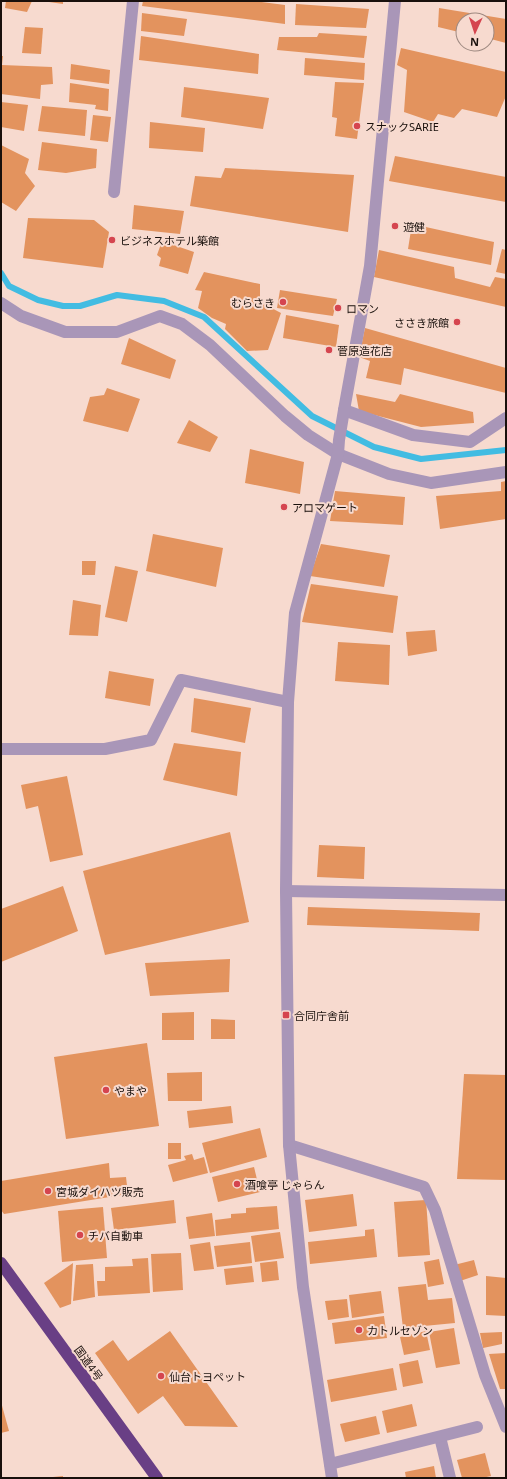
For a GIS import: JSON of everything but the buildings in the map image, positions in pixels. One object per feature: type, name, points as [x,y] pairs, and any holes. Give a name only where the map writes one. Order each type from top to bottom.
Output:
[{"type":"highway","name":"国道4号","points":[[1,1263],[157,1478]]},
{"type":"street","points":[[114,192],[133,1]]},
{"type":"street","points":[[332,1478],[303,1287],[289,1145],[286,891],[288,702],[295,613],[338,454],[343,414],[370,266],[395,1]]},
{"type":"street","points":[[1,303],[22,316],[64,332],[117,332],[160,316],[182,324],[210,345],[285,416],[308,435],[338,454],[389,474],[431,483],[506,472]]},
{"type":"street","points":[[343,414],[413,435],[470,442],[506,418]]},
{"type":"street","points":[[1,749],[105,749],[152,740],[181,680],[288,702]]},
{"type":"street","points":[[286,891],[506,895]]},
{"type":"street","points":[[289,1145],[424,1187],[436,1210],[485,1375],[506,1428]]},
{"type":"street","points":[[330,1464],[477,1427]]},
{"type":"street","points":[[440,1437],[450,1478]]},
{"type":"waterway","points":[[1,273],[9,286],[38,300],[63,306],[80,306],[117,295],[164,301],[204,317],[312,416],[374,447],[421,459],[506,450]]},
{"type":"place","name":"スナックSARIE","points":[[357,126]]},
{"type":"place","name":"遊健","points":[[395,226]]},
{"type":"place","name":"ビジネスホテル築館","points":[[112,240]]},
{"type":"place","name":"むらさき","points":[[283,302]]},
{"type":"place","name":"ロマン","points":[[338,308]]},
{"type":"place","name":"ささき旅館","points":[[457,322]]},
{"type":"place","name":"菅原造花店","points":[[329,350]]},
{"type":"place","name":"アロマゲート","points":[[284,507]]},
{"type":"place","name":"合同庁舎前","points":[[286,1015]]},
{"type":"place","name":"やまや","points":[[106,1090]]},
{"type":"place","name":"酒喰亭 じゃらん","points":[[237,1184]]},
{"type":"place","name":"宮城ダイハツ販売","points":[[48,1191]]},
{"type":"place","name":"チバ自動車","points":[[80,1235]]},
{"type":"place","name":"カトルセゾン","points":[[359,1330]]},
{"type":"place","name":"仙台トヨペット","points":[[161,1376]]}]
